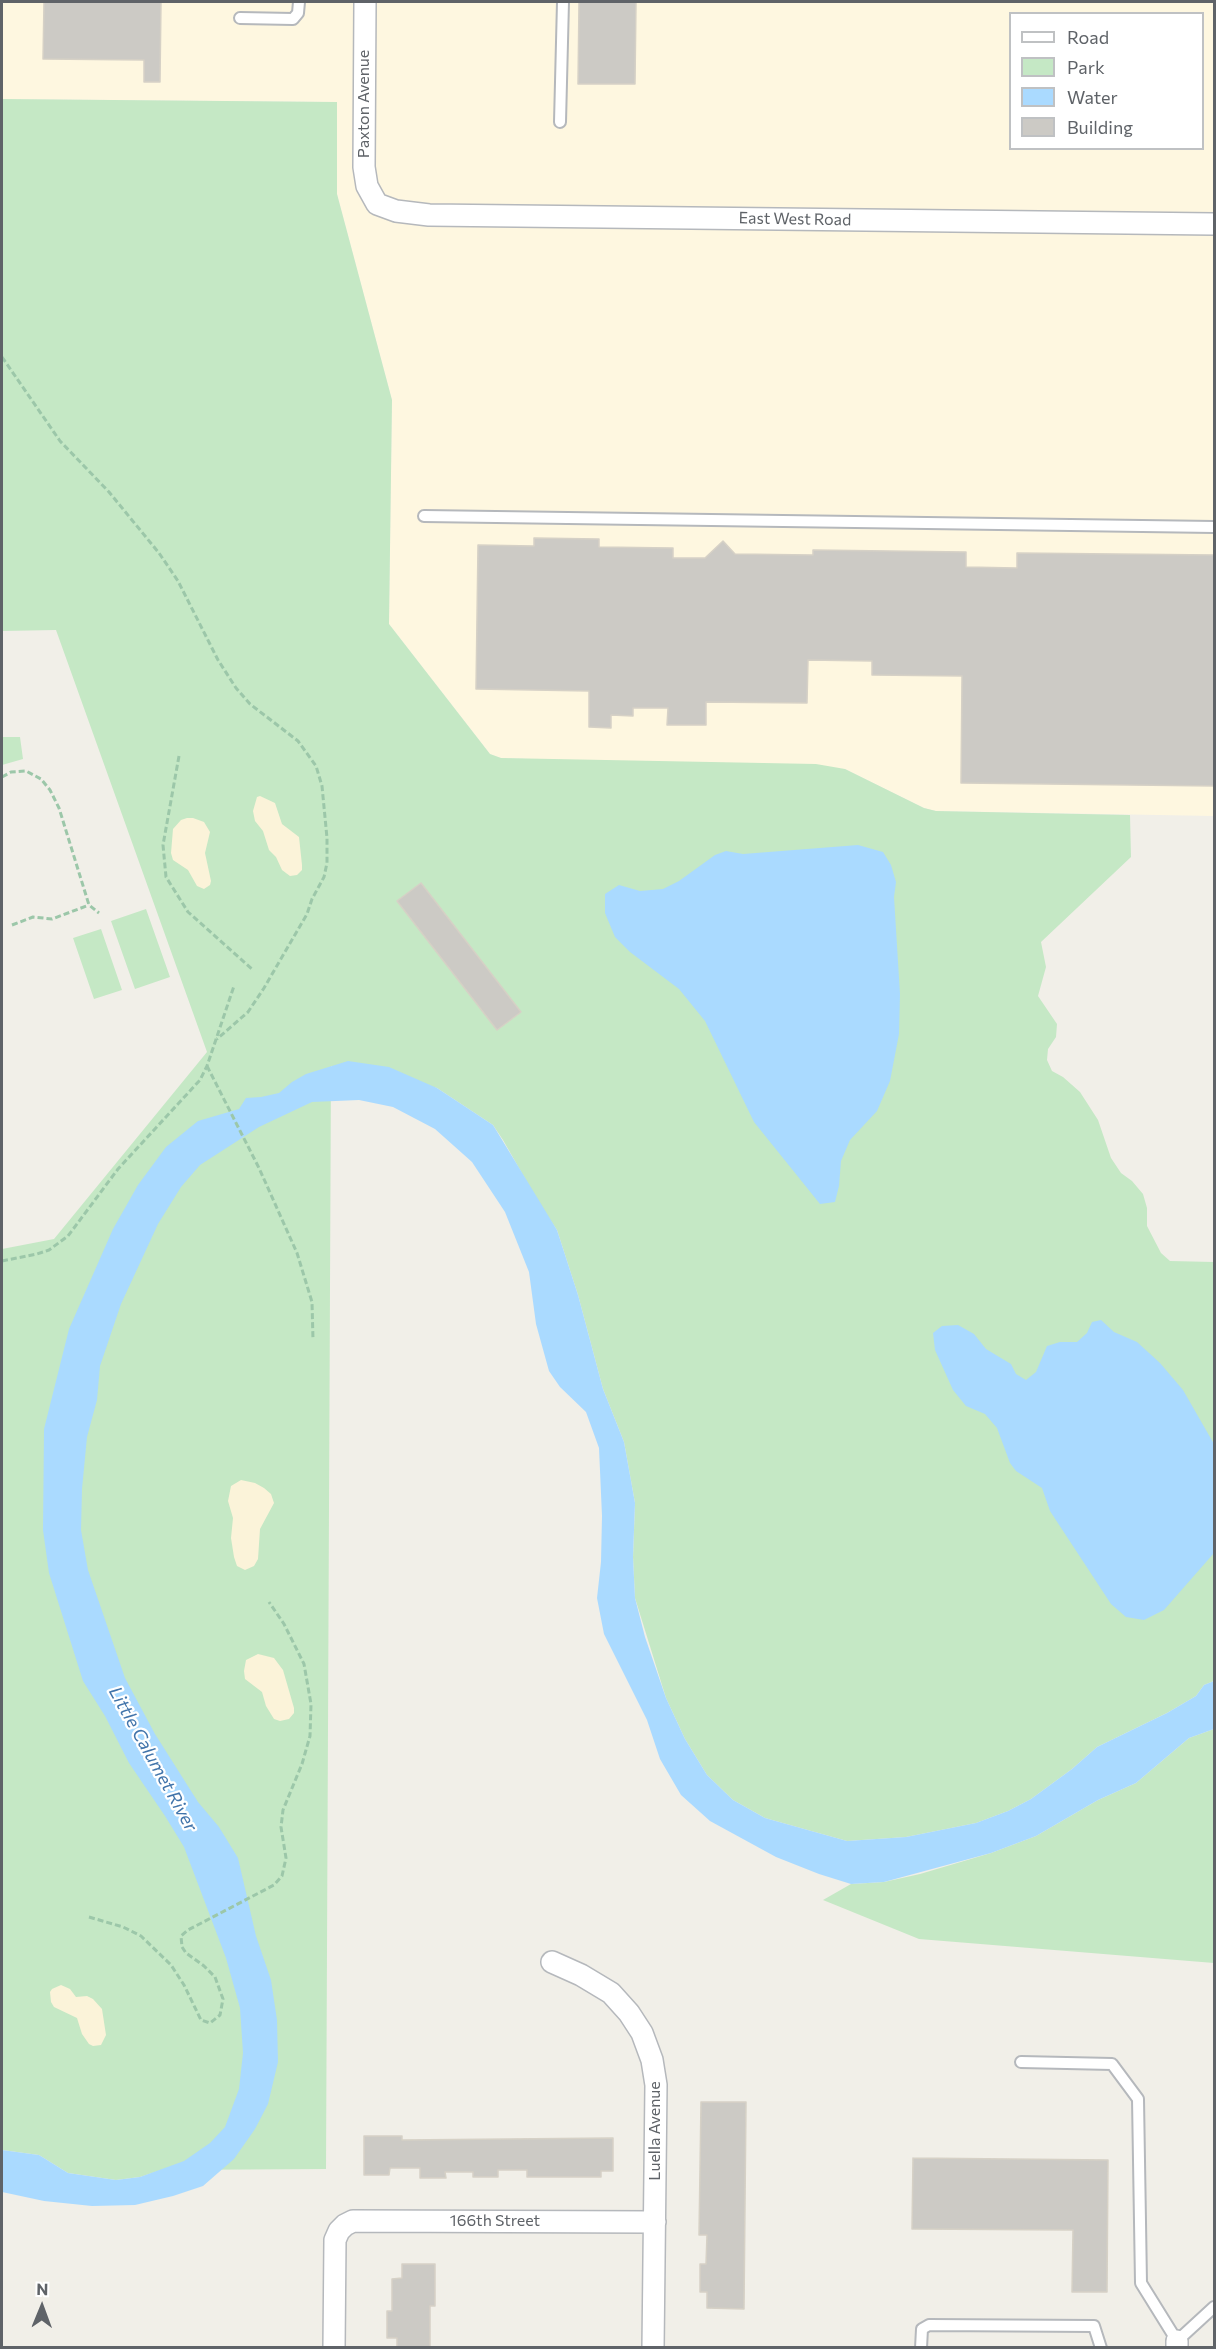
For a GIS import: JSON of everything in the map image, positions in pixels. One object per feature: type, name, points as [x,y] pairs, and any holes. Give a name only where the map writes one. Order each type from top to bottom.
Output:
[{"type":"street","name":"Paxton Avenue","points":[[365,2],[364,167],[367,186],[376,204]]},
{"type":"street","name":"East West Road","points":[[376,204],[396,211],[429,215],[1215,224]]},
{"type":"street","name":"Luella Avenue","points":[[552,1962],[582,1975],[611,1993],[642,2032],[652,2060],[656,2085],[653,2348]]},
{"type":"street","name":"166th Street","points":[[334,2348],[334,2252],[339,2231],[345,2225],[363,2220],[655,2222]]},
{"type":"lane","points":[[240,18],[293,19],[298,13],[299,2]]},
{"type":"lane","points":[[560,122],[562,2]]},
{"type":"lane","points":[[424,516],[1215,527]]},
{"type":"lane","points":[[1021,2062],[1112,2064],[1138,2099],[1141,2283],[1177,2344],[1215,2307]]},
{"type":"lane","points":[[921,2348],[922,2330],[929,2325],[1094,2326],[1101,2347]]},
{"type":"path","points":[[2,357],[60,441],[109,492],[159,553],[178,581],[218,660],[236,688],[250,704],[298,741],[316,766],[322,786],[327,838],[327,863],[324,877],[307,914],[264,988],[248,1012],[217,1039]]},
{"type":"path","points":[[179,756],[163,845],[166,877],[188,912],[253,970]]},
{"type":"path","points":[[2,777],[11,772],[26,771],[41,779],[50,790],[62,817],[90,906],[99,913]]},
{"type":"path","points":[[12,925],[33,917],[52,919],[90,906]]},
{"type":"path","points":[[2,1261],[43,1252],[68,1236],[118,1169],[200,1080],[217,1039],[234,986]]},
{"type":"path","points":[[207,1066],[259,1168],[297,1253],[312,1302],[313,1340]]},
{"type":"path","points":[[89,1917],[123,1927],[141,1936],[171,1965],[184,1985],[201,2020],[210,2023],[220,2015],[223,1999],[215,1977],[186,1953],[182,1947],[181,1936],[188,1930],[274,1885],[282,1876],[286,1858],[281,1827],[283,1810],[307,1751],[310,1736],[309,1683],[304,1664],[284,1624],[269,1602]]},
{"type":"shaded area","points":[[2,2],[1214,2],[1214,816],[936,811],[924,808],[845,769],[501,758],[490,754],[389,624],[392,400],[337,194],[337,102],[2,99]]},
{"type":"green space","points":[[2,99],[337,102],[337,194],[392,400],[389,624],[490,754],[501,758],[816,764],[845,769],[924,808],[936,811],[1130,815],[1131,857],[1041,942],[1046,967],[1038,996],[1057,1024],[1056,1037],[1048,1049],[1047,1060],[1052,1071],[1063,1077],[1080,1092],[1098,1120],[1111,1158],[1121,1173],[1132,1181],[1143,1194],[1147,1208],[1147,1226],[1161,1253],[1170,1261],[1214,1262],[1214,1681],[1204,1685],[1196,1696],[1167,1713],[1097,1747],[1072,1769],[1031,1799],[1008,1811],[976,1823],[906,1837],[847,1841],[765,1818],[733,1800],[707,1775],[685,1739],[666,1698],[635,1598],[633,1557],[635,1503],[624,1442],[603,1389],[578,1295],[557,1230],[503,1140],[493,1125],[437,1088],[331,1066],[326,2169],[161,2170],[140,2177],[116,2180],[68,2173],[39,2155],[2,2150],[2,1249],[54,1239],[207,1052],[56,630],[2,631]]},
{"type":"green space","points":[[2,737],[20,737],[23,759],[2,765]]},
{"type":"green space","points":[[146,909],[170,977],[135,989],[111,921]]},
{"type":"green space","points":[[101,929],[122,990],[94,999],[73,938]]},
{"type":"green space","points":[[1214,1729],[1214,1963],[919,1939],[823,1900],[851,1884],[884,1882],[920,1874],[991,1853],[1036,1836],[1098,1800],[1136,1783],[1189,1738]]},
{"type":"sand","points":[[260,796],[275,803],[282,824],[299,837],[302,870],[297,875],[290,876],[282,870],[276,857],[269,850],[263,831],[255,821],[253,811],[257,797]]},
{"type":"sand","points":[[187,818],[204,822],[210,832],[205,853],[211,881],[210,885],[204,889],[197,886],[188,870],[173,860],[171,853],[173,829],[181,820]]},
{"type":"sand","points":[[241,1480],[264,1488],[271,1494],[274,1503],[260,1529],[258,1559],[254,1566],[245,1570],[237,1566],[234,1557],[231,1538],[233,1518],[228,1501],[231,1486]]},
{"type":"sand","points":[[258,1654],[274,1658],[283,1670],[294,1708],[294,1713],[289,1719],[280,1721],[274,1719],[266,1706],[262,1692],[245,1679],[246,1660]]},
{"type":"sand","points":[[61,1985],[70,1989],[76,1997],[87,1996],[93,1999],[102,2009],[106,2035],[101,2045],[89,2044],[82,2034],[77,2018],[54,2007],[50,1992]]},
{"type":"water","points":[[858,845],[883,852],[891,865],[896,882],[894,897],[900,994],[899,1034],[890,1081],[877,1111],[850,1140],[841,1161],[835,1202],[820,1204],[754,1122],[705,1021],[679,989],[630,952],[615,937],[605,913],[605,894],[619,885],[640,891],[663,889],[679,881],[715,855],[726,851],[743,854]]},
{"type":"water","name":"Little Calumet River","points":[[348,1061],[389,1067],[437,1088],[493,1125],[557,1230],[578,1295],[603,1389],[624,1442],[635,1503],[633,1557],[635,1598],[645,1637],[666,1698],[685,1739],[707,1775],[733,1800],[765,1818],[847,1841],[906,1837],[976,1823],[1008,1811],[1031,1799],[1072,1769],[1097,1747],[1167,1713],[1196,1696],[1204,1685],[1214,1681],[1214,1729],[1189,1738],[1136,1783],[1098,1800],[1036,1836],[991,1853],[884,1882],[851,1884],[819,1874],[776,1857],[710,1821],[681,1795],[660,1759],[647,1720],[604,1634],[597,1598],[601,1562],[602,1516],[599,1448],[586,1412],[560,1387],[549,1371],[536,1324],[529,1272],[505,1212],[472,1162],[435,1129],[393,1107],[359,1100],[312,1102],[259,1127],[200,1165],[181,1187],[158,1224],[121,1304],[100,1366],[97,1400],[87,1437],[82,1489],[81,1530],[88,1570],[125,1678],[155,1734],[198,1802],[219,1827],[238,1858],[256,1936],[271,1980],[277,2020],[278,2062],[268,2104],[255,2129],[234,2159],[203,2186],[173,2196],[135,2205],[92,2206],[44,2201],[2,2192],[2,2150],[39,2155],[68,2173],[116,2180],[140,2177],[184,2161],[210,2143],[225,2127],[239,2089],[243,2053],[240,2008],[226,1958],[184,1847],[129,1763],[105,1716],[83,1681],[49,1573],[43,1530],[44,1429],[69,1329],[113,1229],[138,1185],[166,1147],[198,1121],[239,1109],[246,1098],[279,1093],[306,1074]]},
{"type":"water","points":[[1101,1320],[1114,1332],[1137,1342],[1160,1363],[1183,1390],[1214,1444],[1214,1553],[1164,1610],[1144,1620],[1126,1617],[1111,1604],[1050,1511],[1042,1488],[1016,1471],[1010,1463],[997,1428],[985,1414],[966,1406],[953,1390],[935,1350],[933,1333],[942,1326],[958,1325],[974,1334],[986,1349],[1011,1364],[1016,1374],[1026,1380],[1036,1372],[1047,1346],[1060,1342],[1077,1342],[1087,1333],[1092,1322]]},
{"type":"building","points":[[44,2],[161,2],[160,82],[144,82],[144,60],[43,59]]},
{"type":"building","points":[[579,2],[636,2],[635,84],[578,84]]},
{"type":"building","points":[[534,538],[599,539],[599,547],[673,548],[673,558],[705,558],[723,541],[735,554],[813,555],[813,550],[966,552],[966,567],[1017,568],[1017,553],[1215,555],[1215,786],[961,783],[962,676],[872,675],[872,661],[808,660],[807,703],[706,702],[706,725],[667,725],[668,708],[633,708],[633,716],[611,715],[611,728],[589,727],[589,691],[476,689],[478,545],[534,546]]},
{"type":"building","points":[[421,883],[521,1012],[497,1030],[397,901]]},
{"type":"building","points":[[701,2102],[746,2102],[744,2309],[707,2308],[707,2292],[700,2292],[700,2264],[706,2264],[707,2235],[699,2235]]},
{"type":"building","points":[[364,2136],[402,2136],[402,2140],[613,2138],[613,2171],[601,2171],[601,2177],[527,2177],[527,2170],[498,2170],[498,2177],[473,2177],[473,2172],[445,2172],[446,2178],[420,2178],[420,2168],[390,2168],[389,2175],[364,2175]]},
{"type":"building","points":[[913,2158],[1108,2160],[1107,2292],[1072,2292],[1073,2230],[912,2229]]},
{"type":"building","points":[[402,2264],[435,2264],[435,2306],[430,2306],[430,2348],[397,2348],[397,2338],[387,2338],[387,2311],[392,2311],[392,2279],[402,2278]]}]
